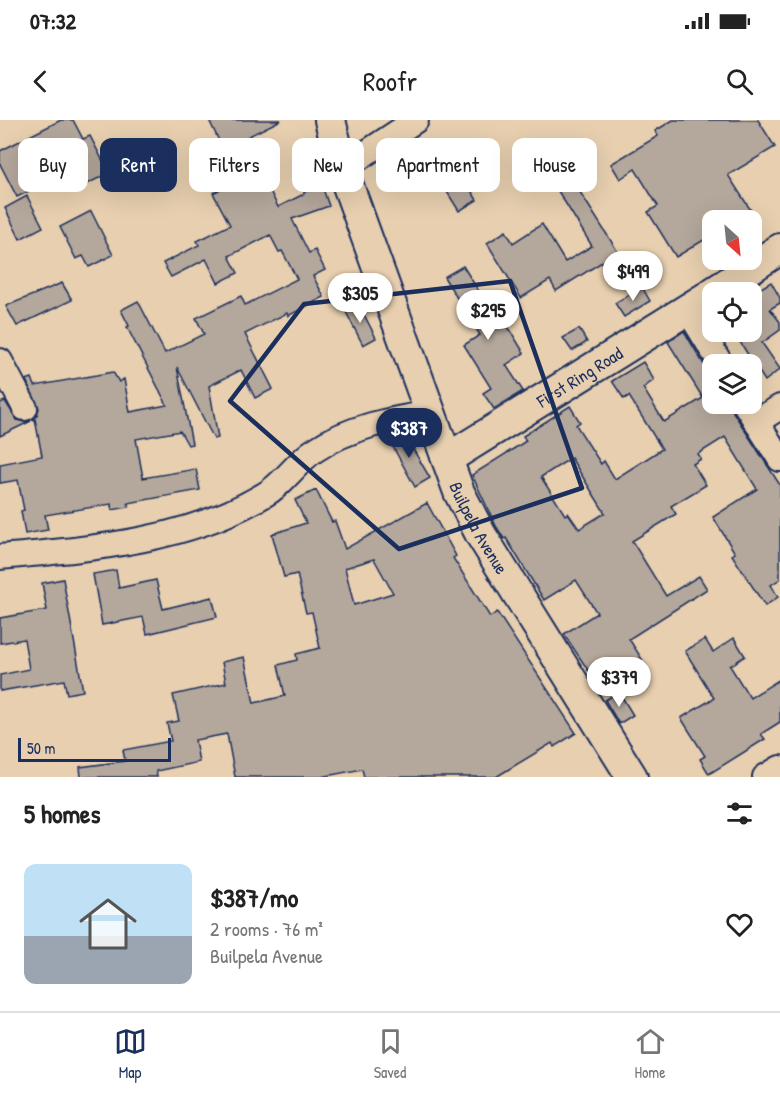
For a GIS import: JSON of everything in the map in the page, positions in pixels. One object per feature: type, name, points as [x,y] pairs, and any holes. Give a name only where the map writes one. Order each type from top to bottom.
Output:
[{"type":"street","name":"Builpela Avenue","points":[[330,120],[334,138]]},
{"type":"street","points":[[364,154],[416,120]]},
{"type":"street","name":"Builpela Avenue","points":[[350,192],[459,492],[481,535],[632,777]]},
{"type":"street","name":"First Ring Road","points":[[730,282],[780,249]]},
{"type":"street","name":"First Ring Road","points":[[447,459],[702,300]]},
{"type":"street","points":[[688,310],[715,354]]},
{"type":"street","points":[[0,361],[25,408]]},
{"type":"street","points":[[762,411],[780,407]]},
{"type":"street","points":[[0,557],[61,551],[165,535],[209,521],[265,495],[314,450],[344,434],[389,420],[431,412]]},
{"type":"street","points":[[752,414],[780,459]]},
{"type":"street","points":[[765,777],[780,768]]},
{"type":"highlighted area","points":[[510,281],[582,488],[399,549],[230,401],[304,304]]},
{"type":"building","points":[[61,120],[73,120],[82,138],[26,138]]},
{"type":"building","points":[[209,120],[281,120],[245,138],[218,138]]},
{"type":"building","points":[[673,120],[758,120],[775,147],[728,175],[751,210],[702,210],[702,241],[676,257],[648,212],[658,206],[635,169],[620,179],[611,164],[658,136],[655,131]]},
{"type":"building","points":[[90,136],[100,155],[100,178],[88,184],[88,138],[85,138]]},
{"type":"building","points":[[18,142],[18,192],[27,192],[17,197],[0,164],[0,151]]},
{"type":"building","points":[[270,192],[278,207],[304,192],[324,192],[329,206],[292,219],[309,253],[315,250],[325,270],[313,276],[324,297],[288,316],[287,313],[245,334],[273,389],[255,398],[241,370],[209,386],[218,438],[214,439],[177,367],[192,444],[188,445],[180,431],[136,439],[143,478],[196,469],[200,490],[128,503],[129,507],[112,510],[111,504],[45,515],[48,530],[25,534],[21,511],[24,510],[18,480],[0,483],[0,464],[42,456],[35,419],[32,420],[39,408],[26,380],[32,378],[35,386],[113,372],[119,382],[124,379],[130,412],[167,405],[127,327],[129,326],[121,310],[138,301],[165,353],[204,334],[196,318],[241,296],[245,305],[297,279],[282,251],[279,252],[270,235],[229,256],[238,273],[218,283],[206,259],[171,277],[163,263],[199,245],[197,241],[230,225],[213,193]]},
{"type":"building","points":[[447,192],[472,192],[477,200],[459,211]]},
{"type":"building","points":[[559,192],[580,192],[618,252],[556,291],[550,280],[521,298],[487,243],[506,231],[513,243],[542,224],[565,262],[592,246]]},
{"type":"building","points":[[27,196],[43,227],[20,239],[5,208]]},
{"type":"building","points":[[91,211],[113,255],[89,267],[83,256],[76,259],[60,227]]},
{"type":"building","points":[[463,266],[499,324],[504,320],[524,353],[506,365],[523,391],[494,409],[483,393],[491,388],[464,345],[480,335],[444,277]]},
{"type":"building","points":[[771,282],[780,298],[780,303],[770,309],[780,322],[780,330],[762,343],[780,369],[765,381],[762,376],[762,354],[748,354],[740,342],[762,342],[762,287]]},
{"type":"building","points":[[62,283],[72,300],[17,326],[6,306]]},
{"type":"building","points":[[642,287],[650,301],[624,317],[615,303]]},
{"type":"building","points":[[358,303],[376,338],[363,345],[345,310]]},
{"type":"building","points":[[579,329],[587,342],[572,351],[563,338]]},
{"type":"building","points":[[684,331],[702,361],[702,396],[668,342]]},
{"type":"building","points":[[643,362],[654,380],[643,388],[664,422],[702,399],[702,414],[734,414],[780,485],[780,579],[771,585],[778,597],[765,606],[732,555],[735,553],[713,517],[757,489],[725,437],[698,454],[701,459],[693,464],[706,485],[671,506],[676,514],[632,541],[666,596],[699,576],[707,589],[629,639],[647,667],[604,694],[564,634],[597,613],[576,580],[544,600],[506,538],[504,539],[496,526],[472,475],[526,441],[523,436],[570,406],[580,422],[576,425],[601,464],[604,461],[615,479],[662,449],[629,396],[624,399],[612,381]],"holes":[[[571,458],[605,513],[579,529],[568,513],[565,515],[541,477]]]},
{"type":"building","points":[[5,401],[17,420],[31,421],[0,436],[0,403]]},
{"type":"building","points":[[403,432],[430,478],[415,487],[387,436]]},
{"type":"building","points":[[316,490],[332,522],[335,521],[345,549],[427,503],[456,556],[453,558],[490,617],[497,612],[576,733],[554,747],[552,743],[496,777],[364,777],[362,769],[321,777],[235,777],[227,734],[195,740],[199,762],[156,771],[157,777],[81,777],[80,767],[125,761],[123,750],[171,741],[167,723],[179,721],[173,695],[226,683],[222,662],[244,657],[254,703],[285,696],[278,665],[297,660],[296,654],[320,648],[312,612],[306,613],[297,574],[284,577],[272,534],[306,523],[295,500]],"holes":[[[374,559],[393,593],[354,605],[345,568]]]},
{"type":"building","points":[[116,570],[119,588],[156,580],[163,609],[212,597],[217,617],[147,634],[143,617],[102,625],[93,574]]},
{"type":"building","points":[[63,579],[83,691],[67,694],[64,680],[0,691],[0,675],[29,669],[24,639],[0,643],[0,618],[47,610],[42,583]]},
{"type":"building","points":[[734,638],[745,656],[730,666],[750,698],[780,679],[780,722],[761,734],[765,739],[709,774],[700,759],[705,756],[681,718],[714,698],[685,651],[705,639],[713,652]]},
{"type":"building","points":[[619,692],[633,715],[619,724],[605,700]]}]
